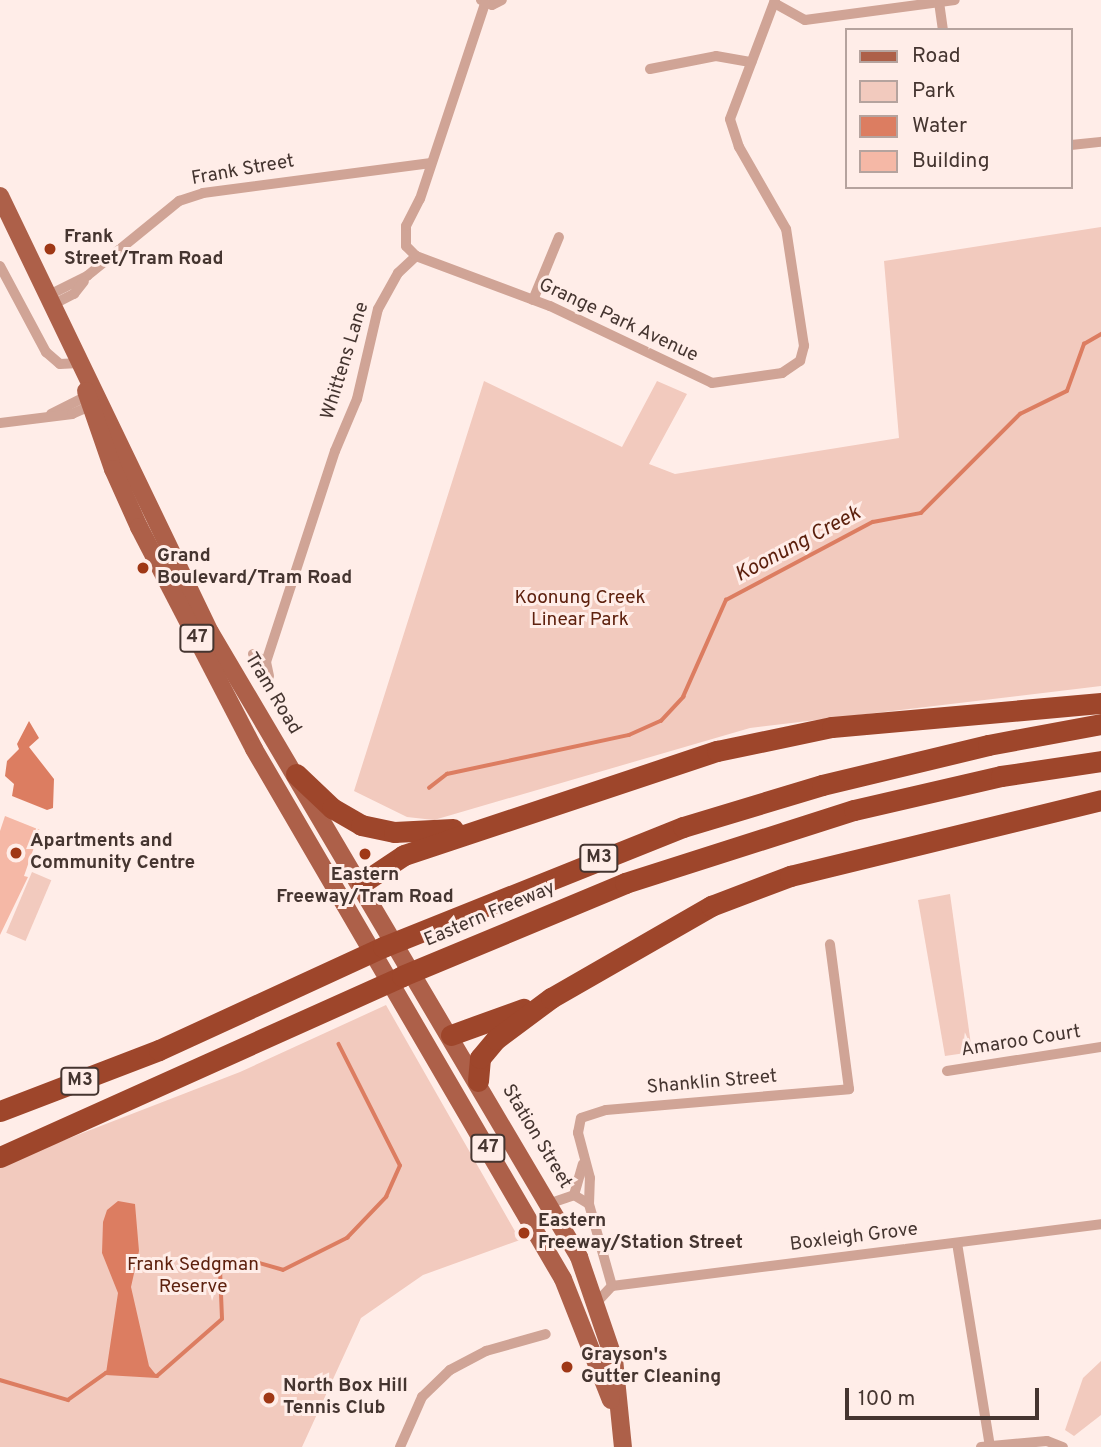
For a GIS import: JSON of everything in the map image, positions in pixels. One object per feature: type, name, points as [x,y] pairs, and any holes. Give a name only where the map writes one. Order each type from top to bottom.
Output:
[{"type":"highway","points":[[362,883],[404,855],[502,819],[769,739],[832,727],[1101,703]]},
{"type":"highway","name":"Eastern Freeway","points":[[0,1111],[159,1050],[383,947],[683,827],[822,785],[988,744],[1101,724]]},
{"type":"highway","name":"Eastern Freeway","points":[[0,1157],[402,976],[625,883],[855,810],[1001,776],[1101,761]]},
{"type":"highway","points":[[296,774],[347,818],[379,830],[427,832],[502,819]]},
{"type":"highway","points":[[478,1081],[480,1058],[488,1046],[551,998],[699,913],[770,882],[1101,800]]},
{"type":"highway","points":[[451,1035],[551,998]]},
{"type":"main road","name":"Tram Road","points":[[0,196],[79,363],[136,520],[254,749],[412,1017]]},
{"type":"main road","name":"Tram Road","points":[[91,400],[153,514],[210,632],[451,1035]]},
{"type":"main road","points":[[136,520],[153,514]]},
{"type":"main road","points":[[351,915],[362,883]]},
{"type":"main road","points":[[412,1017],[426,1030],[451,1035]]},
{"type":"main road","name":"Station Street","points":[[412,1017],[563,1279],[622,1441]]},
{"type":"main road","name":"Station Street","points":[[451,1035],[551,1203],[597,1302],[614,1359],[622,1441]]},
{"type":"main road","points":[[551,1203],[548,1225],[563,1279]]},
{"type":"main road","points":[[570,1296],[597,1302]]},
{"type":"street","points":[[416,256],[407,246],[405,226],[420,199],[483,2],[502,0]]},
{"type":"street","points":[[774,1],[805,20],[955,0]]},
{"type":"street","name":"Grange Park Avenue","points":[[416,256],[533,300],[712,383],[782,373],[800,362],[804,345],[786,229],[739,146],[730,119],[774,1]]},
{"type":"street","points":[[939,2],[943,28]]},
{"type":"street","points":[[650,69],[716,56],[751,62]]},
{"type":"street","points":[[1073,145],[1101,142]]},
{"type":"street","name":"Frank Street","points":[[49,300],[74,294],[87,276],[179,201],[203,193],[430,163]]},
{"type":"street","points":[[533,300],[559,237]]},
{"type":"street","name":"Whittens Lane","points":[[266,662],[335,450],[357,399],[378,309],[398,273],[416,256]]},
{"type":"street","points":[[0,266],[46,352],[60,364],[79,363]]},
{"type":"street","points":[[0,423],[72,414],[91,400]]},
{"type":"street","points":[[254,654],[266,662],[269,676]]},
{"type":"street","name":"Shanklin Street","points":[[581,1118],[606,1110],[849,1089],[830,944]]},
{"type":"street","name":"Amaroo Court","points":[[947,1071],[1101,1047]]},
{"type":"street","name":"Station Street","points":[[581,1118],[583,1158],[590,1178],[589,1204],[612,1286]]},
{"type":"street","name":"Station Street","points":[[574,1195],[583,1158]]},
{"type":"street","points":[[551,1203],[574,1195],[589,1204]]},
{"type":"street","name":"Boxleigh Grove","points":[[612,1286],[1101,1224]]},
{"type":"street","points":[[957,1243],[985,1447],[1047,1441],[1063,1447]]},
{"type":"street","points":[[597,1302],[612,1286]]},
{"type":"street","points":[[400,1447],[422,1397],[450,1370],[486,1351],[546,1334]]},
{"type":"green space","name":"Koonung Creek Linear Park","points":[[1101,227],[1101,686],[750,728],[434,820],[407,817],[354,791],[484,381],[622,447],[657,381],[687,394],[649,464],[675,474],[899,438],[884,261]]},
{"type":"green space","points":[[32,872],[51,880],[26,941],[6,933]]},
{"type":"green space","points":[[950,894],[972,1052],[945,1056],[918,900]]},
{"type":"green space","name":"Frank Sedgman Reserve","points":[[386,1005],[520,1240],[423,1275],[361,1318],[302,1447],[0,1447],[0,1165],[240,1072]]},
{"type":"green space","points":[[1101,1361],[1101,1415],[1074,1436],[1065,1430],[1083,1378]]},
{"type":"water","points":[[29,721],[39,738],[29,747],[54,779],[53,808],[47,810],[12,796],[14,784],[5,776],[7,761],[19,749],[17,744]]},
{"type":"water","points":[[118,1201],[135,1204],[139,1251],[131,1287],[149,1366],[157,1376],[106,1373],[118,1293],[102,1253],[103,1222],[107,1210]]},
{"type":"building","name":"Apartments and Community Centre","points":[[5,816],[40,830],[24,876],[28,877],[0,935],[0,831]]},
{"type":"waterway","name":"Koonung Creek","points":[[429,788],[447,774],[629,735],[661,721],[683,697],[726,600],[873,522],[921,513],[1020,414],[1067,391],[1084,344],[1101,334]]},
{"type":"waterway","name":"Koonung Creek","points":[[0,1380],[68,1400],[106,1373],[157,1376],[222,1319],[220,1270],[249,1260],[283,1270],[347,1238],[386,1197],[400,1166],[339,1045]]},
{"type":"place","name":"Frank Street/Tram Road","points":[[50,249]]},
{"type":"place","name":"Grand Boulevard/Tram Road","points":[[143,568]]},
{"type":"place","name":"Apartments and Community Centre","points":[[16,853]]},
{"type":"place","name":"Eastern Freeway/Tram Road","points":[[365,854]]},
{"type":"place","name":"Eastern Freeway/Station Street","points":[[524,1233]]},
{"type":"place","name":"Grayson's Gutter Cleaning","points":[[567,1367]]},
{"type":"place","name":"North Box Hill Tennis Club","points":[[269,1398]]}]
